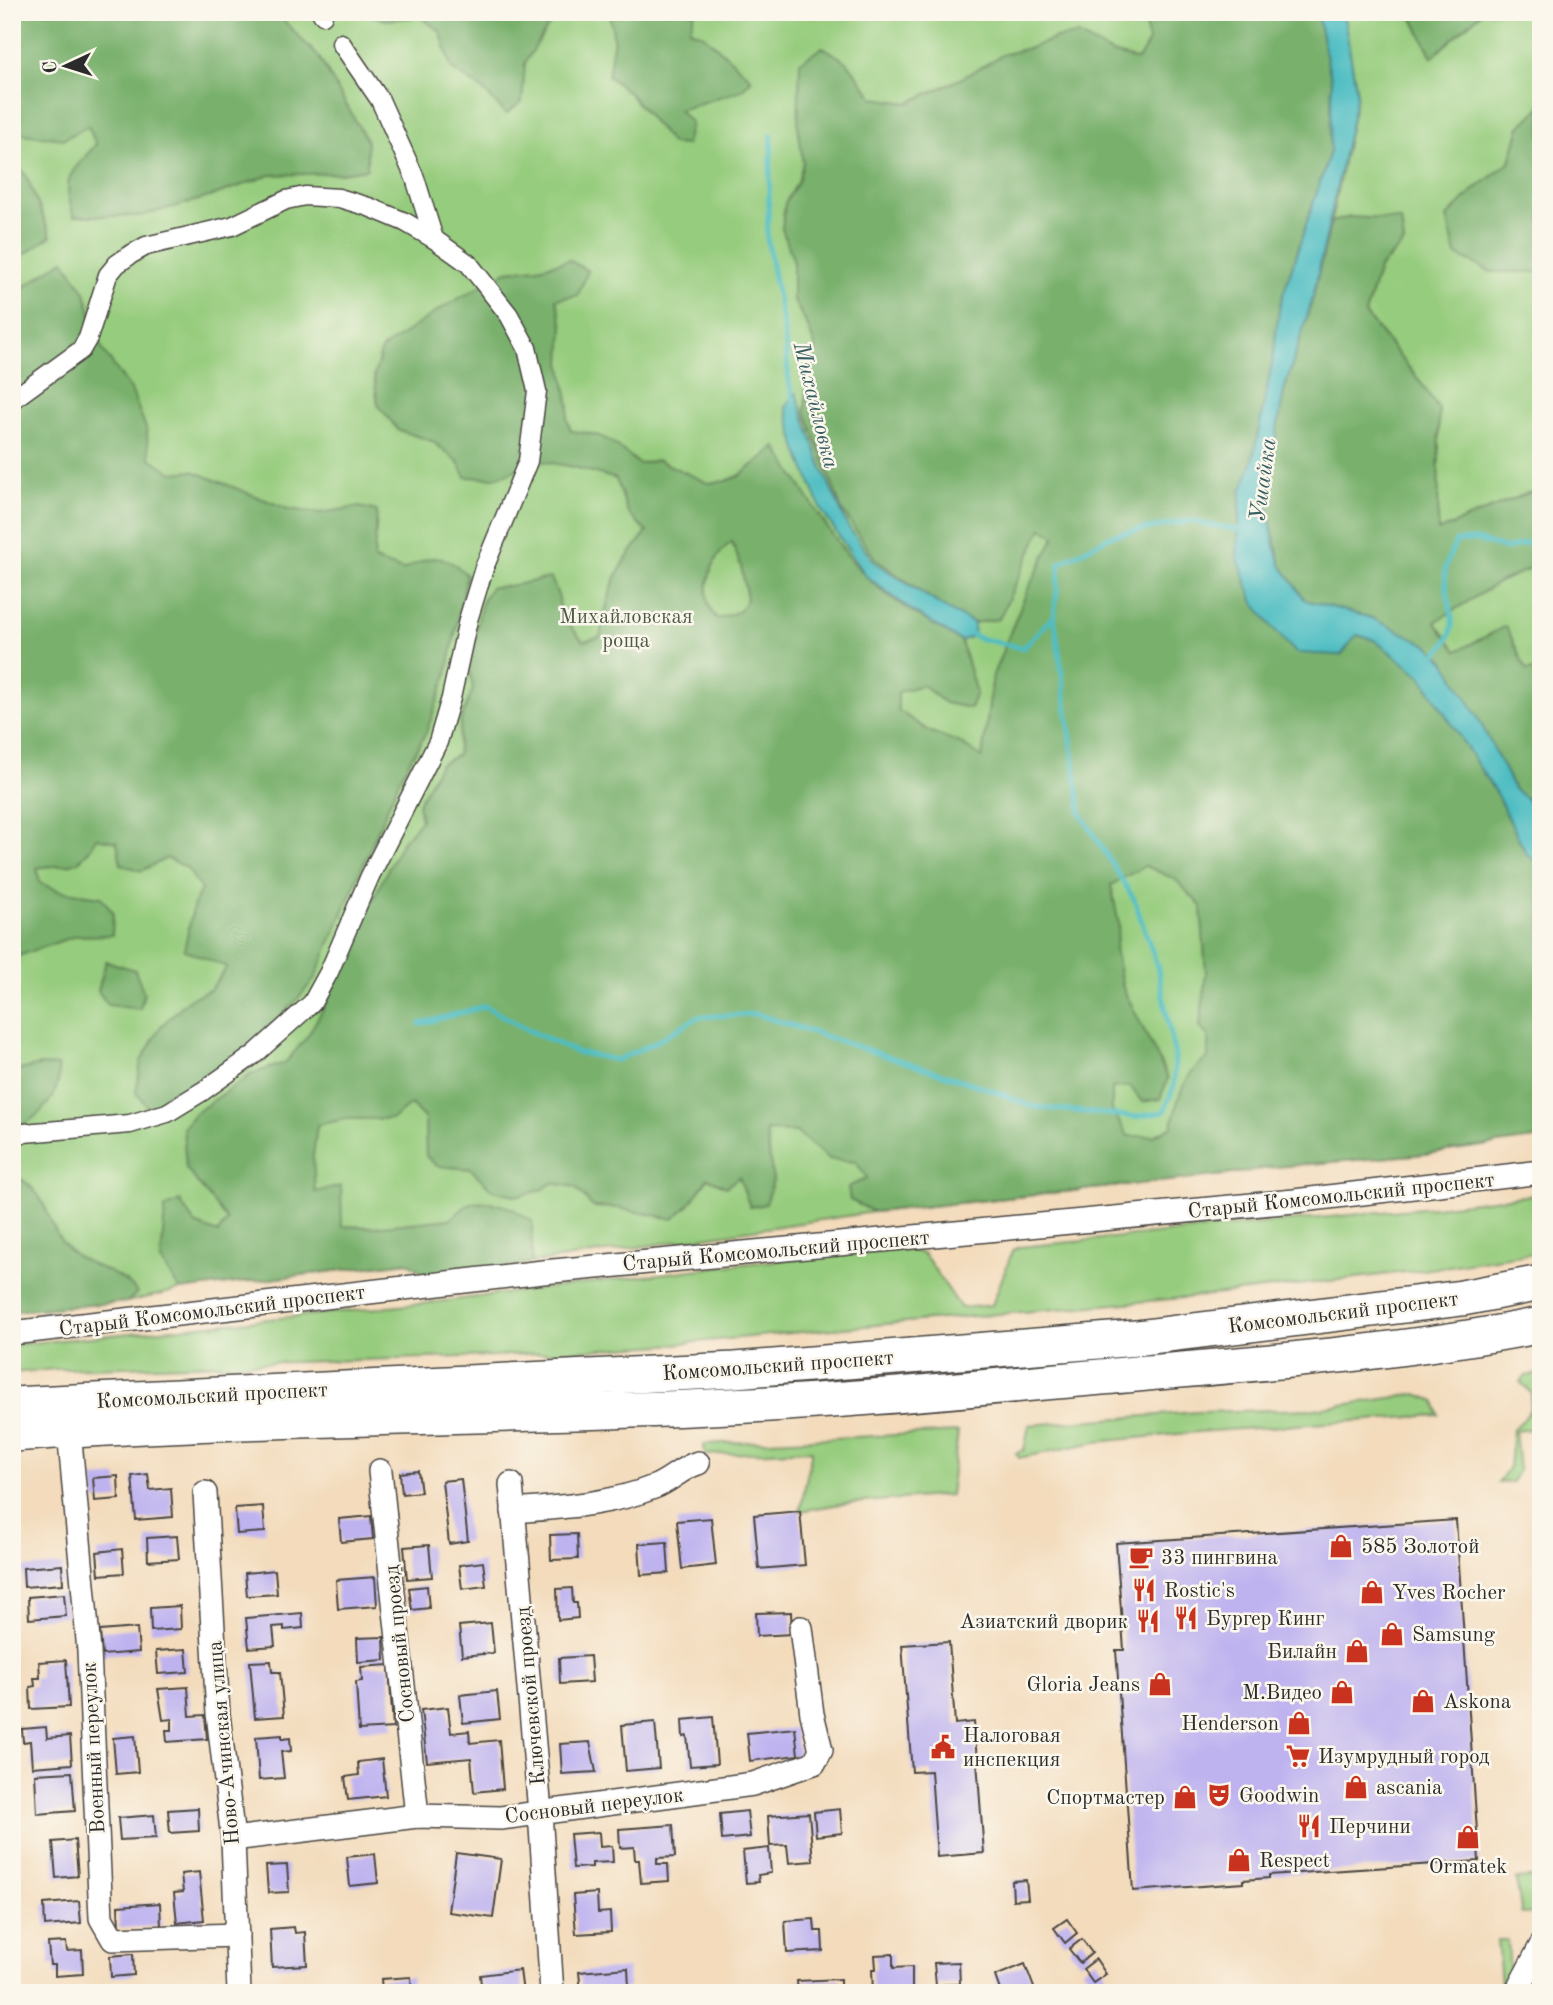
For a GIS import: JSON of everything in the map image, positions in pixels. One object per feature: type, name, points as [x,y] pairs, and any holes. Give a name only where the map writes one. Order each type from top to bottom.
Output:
[{"type":"main road","name":"Комсомольский проспект","points":[[12,1405],[749,1369],[1136,1338],[1462,1298],[1541,1283]]},
{"type":"main road","name":"Комсомольский проспект","points":[[12,1434],[694,1408],[1357,1354],[1479,1338],[1541,1325]]},
{"type":"street","points":[[341,43],[380,100],[415,178],[434,239]]},
{"type":"street","points":[[12,400],[80,350],[88,338],[108,275],[117,264],[146,246],[232,226],[286,200],[304,196],[338,198],[369,207],[405,222],[469,264],[509,315],[527,348],[537,391],[528,461],[480,581],[438,742],[370,876],[329,972],[312,1003],[255,1054],[167,1113],[130,1124],[12,1135]]},
{"type":"street","name":"Старый Комсомольский проспект","points":[[12,1333],[543,1272],[1294,1201],[1541,1172]]},
{"type":"street","name":"Военный переулок","points":[[69,1430],[89,1651],[101,1918],[113,1940],[237,1935]]},
{"type":"street","points":[[513,1511],[607,1502],[657,1486],[682,1469],[698,1463]]},
{"type":"street","name":"Сосновый проезд","points":[[380,1471],[416,1816]]},
{"type":"street","name":"Ключевской проезд","points":[[511,1483],[540,1812],[552,1993]]},
{"type":"street","name":"Ново-Ачинская улица","points":[[205,1493],[218,1714],[233,1839],[239,1993]]},
{"type":"street","name":"Сосновый переулок","points":[[233,1839],[416,1816],[501,1818],[753,1784],[814,1763],[821,1750],[812,1714],[801,1628]]},
{"type":"street","points":[[1516,1993],[1541,1946]]},
{"type":"green space","name":"Михайловская роща","points":[[12,12],[1317,12],[1289,280],[1526,853],[1541,866],[1541,1138],[1425,1154],[1275,1167],[1224,1175],[874,1212],[433,1280],[407,1262],[180,1290],[127,1302],[12,1311]]},
{"type":"green space","points":[[12,12],[264,12],[282,19],[319,57],[367,141],[367,169],[342,173],[270,175],[209,197],[141,216],[74,216],[68,191],[70,176],[96,144],[88,126],[64,139],[12,130]]},
{"type":"green space","points":[[360,12],[560,12],[525,63],[522,102],[506,114],[481,88],[452,69],[440,31],[420,17],[386,20]]},
{"type":"green space","points":[[609,12],[695,12],[690,30],[704,35],[752,79],[742,90],[679,110],[691,123],[686,145],[672,144],[628,92],[608,76],[614,38]]},
{"type":"green space","points":[[1142,12],[1317,12],[1332,83],[1330,152],[1280,304],[1272,364],[1252,463],[1241,492],[1237,556],[1357,635],[1374,640],[1421,676],[1497,795],[1526,853],[1541,866],[1541,1138],[1425,1154],[1275,1167],[1224,1175],[874,1212],[850,1200],[848,1187],[867,1178],[856,1162],[829,1159],[796,1132],[766,1131],[773,1180],[766,1204],[750,1207],[739,1177],[726,1187],[708,1178],[689,1205],[673,1219],[618,1208],[593,1207],[575,1187],[552,1183],[542,1190],[519,1196],[492,1190],[471,1169],[437,1166],[426,1156],[425,1119],[411,1104],[392,1119],[346,1119],[317,1125],[313,1157],[315,1192],[341,1186],[342,1226],[372,1227],[450,1219],[470,1203],[490,1202],[511,1208],[532,1221],[532,1263],[433,1280],[407,1262],[180,1290],[161,1261],[165,1208],[180,1201],[195,1224],[218,1233],[227,1220],[186,1168],[183,1128],[194,1114],[252,1074],[285,1063],[307,1037],[327,1002],[339,973],[347,962],[358,930],[401,843],[421,820],[418,804],[440,764],[457,755],[461,719],[473,689],[469,666],[482,601],[491,587],[551,578],[559,598],[560,614],[583,641],[600,637],[614,581],[647,532],[628,513],[616,479],[541,461],[494,478],[466,477],[458,462],[432,441],[398,430],[378,405],[374,376],[382,349],[437,311],[507,271],[538,268],[569,260],[588,271],[578,295],[556,299],[563,326],[561,362],[569,406],[567,419],[571,431],[593,434],[609,440],[639,464],[658,460],[708,483],[739,476],[776,447],[828,528],[864,574],[897,602],[961,641],[976,693],[970,708],[945,703],[922,685],[898,692],[898,710],[929,731],[960,743],[982,758],[993,675],[1027,591],[1055,536],[1042,528],[999,619],[974,623],[945,608],[876,560],[842,510],[805,411],[806,390],[816,349],[793,299],[793,259],[782,229],[785,203],[798,182],[803,163],[798,126],[800,62],[823,47],[847,62],[874,98],[908,103],[962,78],[1004,54],[1056,38],[1078,35],[1112,53],[1138,60],[1149,41]],"holes":[[[732,542],[741,566],[747,599],[740,611],[718,619],[711,611],[708,601],[709,578],[718,557]],[[1145,866],[1175,879],[1201,906],[1206,973],[1200,1027],[1208,1036],[1208,1058],[1187,1079],[1179,1096],[1172,1126],[1154,1136],[1128,1136],[1112,1110],[1112,1088],[1130,1086],[1142,1102],[1160,1099],[1168,1078],[1123,988],[1115,949],[1119,925],[1111,885]]]},
{"type":"green space","points":[[1343,12],[1410,12],[1432,57],[1482,12],[1541,12],[1541,106],[1520,127],[1510,162],[1474,190],[1491,272],[1541,272],[1541,491],[1528,493],[1438,531],[1439,410],[1419,380],[1365,314],[1379,268],[1404,243],[1370,222],[1354,219],[1331,222],[1357,94]]},
{"type":"green space","points":[[1410,12],[1482,12],[1432,57]]},
{"type":"green space","points":[[1541,106],[1541,272],[1491,272],[1456,255],[1447,217],[1474,190],[1510,162],[1520,127]]},
{"type":"green space","points":[[12,161],[26,175],[51,236],[12,263]]},
{"type":"green space","points":[[1350,217],[1401,220],[1404,243],[1379,268],[1365,314],[1419,380],[1439,410],[1438,531],[1528,493],[1541,491],[1541,564],[1501,581],[1435,622],[1457,651],[1506,626],[1526,670],[1541,671],[1541,829],[1527,799],[1514,789],[1476,714],[1372,618],[1305,600],[1281,565],[1269,515],[1270,469],[1284,391],[1313,297],[1331,222]]},
{"type":"green space","points":[[64,260],[85,292],[102,349],[131,390],[146,428],[150,458],[173,473],[193,471],[288,509],[319,513],[359,507],[377,511],[374,560],[403,570],[422,561],[444,559],[467,575],[447,674],[426,733],[400,778],[315,978],[279,1018],[240,1052],[182,1094],[150,1109],[136,1093],[141,1061],[161,1026],[189,999],[211,989],[227,967],[184,950],[194,904],[201,889],[187,868],[167,858],[141,871],[121,864],[117,842],[96,838],[84,857],[78,861],[37,868],[40,883],[60,891],[101,897],[113,912],[112,935],[75,936],[12,958],[12,295]]},
{"type":"green space","points":[[1541,564],[1541,671],[1526,671],[1457,652],[1435,622],[1501,581]]},
{"type":"green space","points":[[106,961],[135,970],[144,993],[140,1009],[108,1005],[98,991]]},
{"type":"green space","points":[[40,1065],[58,1066],[57,1087],[39,1113],[12,1129],[12,1068],[20,1070]]},
{"type":"green space","points":[[12,1174],[35,1191],[55,1230],[69,1250],[114,1274],[137,1293],[127,1302],[12,1311]]},
{"type":"green space","points":[[1541,1194],[1541,1252],[1423,1270],[1195,1297],[664,1345],[495,1356],[56,1369],[12,1373],[12,1345],[429,1303],[740,1264],[904,1249],[924,1254],[961,1308],[992,1305],[1013,1250],[1019,1247],[1444,1206]]},
{"type":"green space","points":[[1541,1373],[1541,1428],[1515,1431],[1519,1469],[1512,1482],[1498,1483],[1509,1467],[1513,1428],[1525,1417],[1531,1404],[1531,1393],[1520,1382],[1526,1376]]},
{"type":"green space","points":[[1417,1394],[1435,1401],[1439,1415],[1096,1442],[1019,1458],[1016,1453],[1024,1450],[1029,1425],[1197,1412],[1315,1409]]},
{"type":"green space","points":[[958,1432],[950,1495],[840,1504],[800,1511],[812,1450],[705,1455],[704,1444]]},
{"type":"green space","points":[[1541,1877],[1539,1913],[1522,1914],[1516,1879]]},
{"type":"green space","points":[[1497,1940],[1508,1940],[1511,1993],[1502,1993]]},
{"type":"water","name":"Ушайка","points":[[1317,12],[1343,12],[1357,94],[1313,297],[1284,391],[1270,469],[1269,515],[1274,542],[1281,565],[1305,600],[1372,618],[1428,645],[1445,661],[1476,714],[1514,789],[1527,799],[1541,829],[1541,866],[1526,853],[1497,795],[1421,676],[1374,640],[1357,635],[1341,655],[1296,653],[1254,603],[1237,556],[1241,492],[1252,463],[1272,364],[1280,304],[1330,152],[1332,83]]},
{"type":"water","points":[[796,393],[823,470],[847,525],[874,562],[945,608],[974,623],[973,636],[961,641],[911,610],[866,576],[822,511],[797,450],[786,407]]},
{"type":"building","points":[[418,1471],[421,1492],[402,1494],[400,1473]]},
{"type":"building","points":[[148,1474],[150,1490],[171,1488],[173,1517],[136,1520],[132,1476]]},
{"type":"building","points":[[118,1476],[119,1499],[95,1501],[93,1478]]},
{"type":"building","points":[[461,1479],[468,1541],[449,1544],[442,1481]]},
{"type":"building","points":[[263,1506],[265,1532],[237,1534],[235,1508]]},
{"type":"building","points":[[800,1511],[805,1565],[759,1569],[754,1515]]},
{"type":"building","points":[[371,1516],[373,1539],[341,1542],[339,1519]]},
{"type":"building","points":[[711,1518],[716,1565],[682,1569],[677,1521]]},
{"type":"building","name":"Изумрудный город","points":[[1456,1520],[1479,1861],[1269,1875],[1269,1878],[1243,1880],[1243,1883],[1133,1891],[1116,1650],[1124,1650],[1116,1543]]},
{"type":"building","points":[[577,1534],[578,1559],[551,1560],[550,1535]]},
{"type":"building","points":[[177,1536],[179,1559],[148,1561],[147,1538]]},
{"type":"building","points":[[667,1542],[669,1573],[641,1575],[639,1544]]},
{"type":"building","points":[[429,1545],[432,1577],[407,1579],[404,1547]]},
{"type":"building","points":[[122,1549],[124,1573],[99,1575],[97,1552]]},
{"type":"building","points":[[483,1562],[486,1586],[462,1589],[459,1565]]},
{"type":"building","points":[[62,1565],[63,1584],[24,1587],[23,1568]]},
{"type":"building","points":[[275,1570],[277,1594],[247,1596],[245,1573]]},
{"type":"building","points":[[375,1577],[377,1606],[338,1609],[336,1580]]},
{"type":"building","points":[[427,1586],[429,1608],[412,1610],[409,1588]]},
{"type":"building","points":[[572,1588],[578,1618],[558,1620],[557,1589]]},
{"type":"building","points":[[64,1594],[66,1616],[29,1619],[28,1597]]},
{"type":"building","points":[[180,1606],[181,1629],[151,1631],[150,1608]]},
{"type":"building","points":[[791,1612],[792,1634],[757,1636],[756,1613]]},
{"type":"building","points":[[302,1613],[303,1628],[284,1630],[284,1626],[273,1627],[275,1646],[249,1648],[246,1618]]},
{"type":"building","points":[[491,1623],[494,1653],[462,1656],[459,1626]]},
{"type":"building","points":[[137,1628],[139,1652],[102,1655],[100,1631]]},
{"type":"building","points":[[384,1637],[385,1660],[358,1662],[357,1638]]},
{"type":"building","name":"Налоговая инспекция","points":[[949,1642],[955,1724],[974,1722],[984,1853],[937,1857],[931,1771],[912,1772],[902,1645]]},
{"type":"building","points":[[186,1649],[188,1672],[158,1674],[156,1651]]},
{"type":"building","points":[[590,1656],[592,1682],[560,1684],[559,1658]]},
{"type":"building","points":[[66,1660],[69,1707],[31,1709],[30,1687],[35,1686],[34,1678],[40,1678],[39,1662]]},
{"type":"building","points":[[271,1661],[272,1672],[280,1672],[284,1716],[255,1718],[250,1662]]},
{"type":"building","points":[[389,1665],[393,1728],[359,1730],[356,1682],[362,1681],[361,1667]]},
{"type":"building","points":[[188,1687],[190,1716],[205,1715],[207,1739],[167,1742],[166,1730],[172,1730],[172,1719],[163,1720],[158,1689]]},
{"type":"building","points":[[497,1691],[500,1719],[463,1723],[460,1695]]},
{"type":"building","points":[[448,1707],[451,1733],[469,1731],[470,1743],[499,1740],[503,1789],[474,1792],[471,1758],[427,1762],[421,1710]]},
{"type":"building","points":[[713,1717],[717,1764],[690,1766],[687,1736],[683,1737],[682,1720]]},
{"type":"building","points":[[655,1722],[659,1768],[626,1771],[622,1725]]},
{"type":"building","points":[[46,1727],[47,1738],[70,1736],[72,1764],[32,1767],[30,1741],[23,1742],[22,1729]]},
{"type":"building","points":[[795,1728],[798,1755],[750,1761],[747,1733]]},
{"type":"building","points":[[282,1735],[282,1739],[290,1738],[291,1751],[281,1752],[284,1778],[259,1780],[256,1737]]},
{"type":"building","points":[[135,1736],[138,1772],[116,1774],[113,1738]]},
{"type":"building","points":[[590,1742],[596,1772],[562,1774],[560,1744]]},
{"type":"building","points":[[382,1759],[386,1796],[348,1800],[345,1777],[359,1775],[358,1762]]},
{"type":"building","points":[[72,1772],[75,1811],[37,1814],[35,1774]]},
{"type":"building","points":[[198,1808],[199,1831],[170,1833],[168,1810]]},
{"type":"building","points":[[840,1809],[842,1833],[816,1836],[814,1812]]},
{"type":"building","points":[[747,1811],[750,1837],[722,1840],[720,1814]]},
{"type":"building","points":[[809,1813],[813,1861],[789,1863],[787,1845],[770,1846],[768,1816]]},
{"type":"building","points":[[154,1815],[156,1838],[120,1840],[118,1818]]},
{"type":"building","points":[[673,1825],[675,1857],[657,1858],[657,1864],[668,1864],[669,1881],[641,1883],[639,1860],[635,1860],[634,1847],[620,1848],[619,1829]]},
{"type":"building","points":[[599,1832],[600,1847],[612,1846],[613,1862],[592,1863],[592,1867],[573,1868],[570,1834]]},
{"type":"building","points":[[75,1840],[78,1876],[56,1878],[53,1842]]},
{"type":"building","points":[[769,1848],[771,1873],[758,1875],[759,1882],[746,1883],[743,1851]]},
{"type":"building","points":[[456,1853],[501,1859],[493,1918],[448,1912]]},
{"type":"building","points":[[375,1854],[378,1883],[350,1886],[347,1857]]},
{"type":"building","points":[[287,1865],[289,1892],[268,1893],[266,1866]]},
{"type":"building","points":[[199,1872],[204,1920],[177,1923],[174,1893],[183,1892],[181,1874]]},
{"type":"building","points":[[1026,1880],[1028,1899],[1013,1900],[1012,1881]]},
{"type":"building","points":[[597,1893],[598,1913],[610,1912],[611,1932],[576,1934],[573,1895]]},
{"type":"building","points":[[79,1901],[81,1923],[45,1926],[44,1904]]},
{"type":"building","points":[[160,1903],[161,1926],[119,1928],[118,1906]]},
{"type":"building","points":[[814,1919],[815,1931],[822,1931],[823,1951],[787,1953],[785,1921]]},
{"type":"building","points":[[1067,1919],[1077,1933],[1065,1943],[1054,1928]]},
{"type":"building","points":[[294,1927],[295,1933],[305,1932],[307,1965],[272,1967],[270,1929]]},
{"type":"building","points":[[1082,1939],[1092,1953],[1080,1963],[1069,1949]]},
{"type":"building","points":[[66,1942],[67,1951],[82,1950],[83,1974],[55,1976],[55,1965],[50,1965],[48,1943]]},
{"type":"building","points":[[133,1954],[134,1975],[111,1977],[110,1956]]},
{"type":"building","points":[[893,1954],[893,1968],[912,1967],[912,1993],[873,1993],[872,1969],[876,1969],[875,1955]]},
{"type":"building","points":[[1096,1959],[1106,1974],[1093,1983],[1083,1969]]},
{"type":"building","points":[[959,1962],[960,1984],[936,1985],[934,1963]]},
{"type":"building","points":[[1025,1964],[1036,1993],[1001,1993],[995,1976]]},
{"type":"building","points":[[628,1968],[629,1988],[581,1992],[579,1972]]},
{"type":"building","points":[[520,1970],[523,1993],[482,1993],[480,1975]]},
{"type":"building","points":[[411,1977],[412,1993],[376,1993],[376,1990],[382,1990],[381,1979]]},
{"type":"building","points":[[840,1979],[840,1993],[798,1993],[797,1981]]},
{"type":"waterway","name":"Михайловка","points":[[772,135],[767,238],[794,402]]},
{"type":"waterway","name":"Михайловка","points":[[969,633],[978,638],[1023,648],[1054,616],[1060,563],[1113,535],[1188,521],[1244,531]]},
{"type":"waterway","points":[[1433,658],[1450,636],[1452,626],[1445,572],[1456,541],[1477,540],[1506,549],[1541,539]]},
{"type":"waterway","points":[[420,1024],[485,1006],[576,1052],[617,1060],[654,1043],[698,1017],[756,1014],[983,1087],[1034,1107],[1135,1117],[1164,1112],[1174,1086],[1175,1056],[1157,965],[1134,899],[1081,814],[1054,616]]},
{"type":"place","name":"585 Золотой","points":[[1341,1546]]},
{"type":"place","name":"33 пингвина","points":[[1141,1557]]},
{"type":"place","name":"Rostic's","points":[[1144,1590]]},
{"type":"place","name":"Yves Rocher","points":[[1372,1592]]},
{"type":"place","name":"Бургер Кинг","points":[[1186,1618]]},
{"type":"place","name":"Азиатский дворик","points":[[1148,1621]]},
{"type":"place","name":"Samsung","points":[[1392,1634]]},
{"type":"place","name":"Билайн","points":[[1357,1651]]},
{"type":"place","name":"Gloria Jeans","points":[[1160,1684]]},
{"type":"place","name":"М.Видео","points":[[1342,1692]]},
{"type":"place","name":"Askona","points":[[1423,1701]]},
{"type":"place","name":"Henderson","points":[[1299,1723]]},
{"type":"place","name":"Налоговая инспекция","points":[[943,1747]]},
{"type":"place","name":"Изумрудный город","points":[[1298,1756]]},
{"type":"place","name":"ascania","points":[[1356,1787]]},
{"type":"place","name":"Goodwin","points":[[1219,1795]]},
{"type":"place","name":"Спортмастер","points":[[1185,1797]]},
{"type":"place","name":"Перчини","points":[[1309,1826]]},
{"type":"place","name":"Ormatek","points":[[1468,1837]]},
{"type":"place","name":"Respect","points":[[1239,1860]]}]
